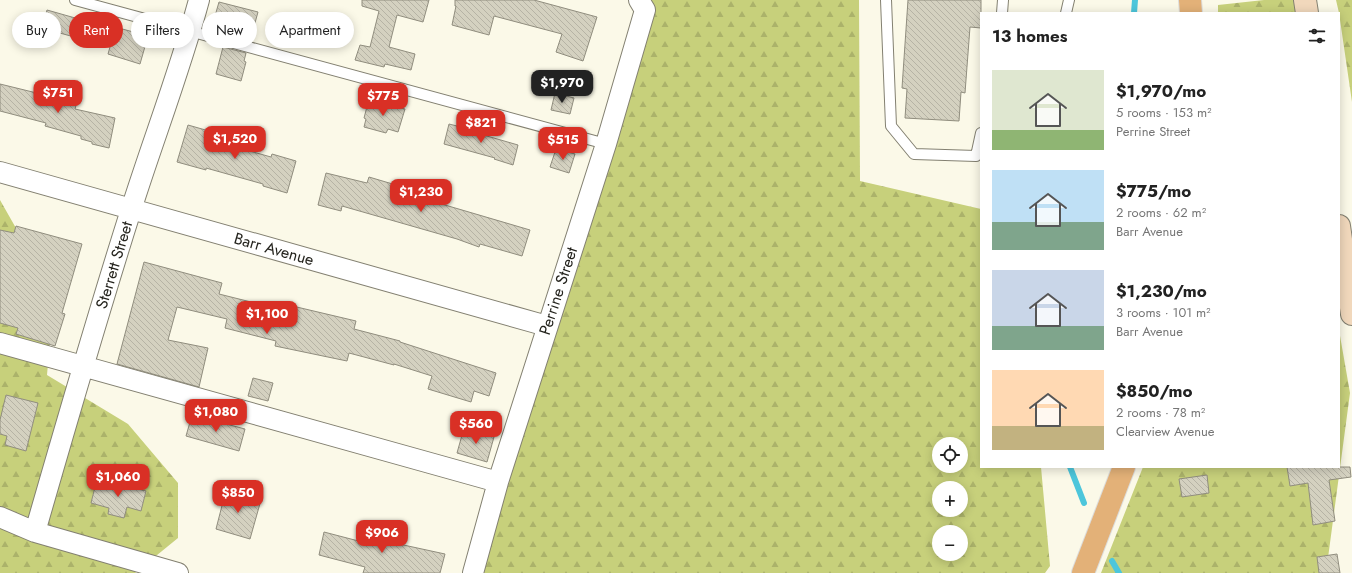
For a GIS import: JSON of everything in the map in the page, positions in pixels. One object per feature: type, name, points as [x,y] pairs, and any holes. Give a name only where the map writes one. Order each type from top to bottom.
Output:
[{"type":"main road","points":[[1190,0],[1191,12]]},
{"type":"main road","points":[[1305,0],[1306,12]]},
{"type":"main road","points":[[1340,232],[1350,287],[1352,314]]},
{"type":"main road","points":[[1083,573],[1124,468]]},
{"type":"street","name":"Sterrett Street","points":[[194,18],[199,0]]},
{"type":"street","name":"Perrine Street","points":[[473,573],[498,482],[606,144],[642,5]]},
{"type":"street","name":"Sterrett Street","points":[[35,532],[83,366],[131,209],[185,48]]},
{"type":"street","name":"Barr Avenue","points":[[0,172],[547,326]]},
{"type":"street","points":[[0,343],[498,482]]},
{"type":"street","points":[[0,517],[35,532],[178,573]]},
{"type":"lane","points":[[75,0],[131,16]]},
{"type":"lane","points":[[886,0],[891,126],[914,154],[979,155],[980,144]]},
{"type":"lane","points":[[1002,12],[1003,0]]},
{"type":"lane","points":[[1066,12],[1069,0]]},
{"type":"lane","points":[[194,33],[606,144]]},
{"type":"green space","points":[[638,0],[859,0],[860,181],[980,209],[980,468],[1041,468],[1050,566],[1045,573],[477,573]]},
{"type":"green space","points":[[1264,0],[1300,0],[1316,12],[1218,12],[1218,5]]},
{"type":"green space","points":[[1336,0],[1352,0],[1352,102],[1340,12]]},
{"type":"green space","points":[[0,200],[54,295],[47,375],[128,424],[178,483],[178,538],[135,573],[0,573]]},
{"type":"green space","points":[[1340,336],[1350,393],[1340,468]]},
{"type":"green space","points":[[1143,468],[1340,468],[1326,573],[1101,573]]},
{"type":"building","points":[[362,0],[429,0],[423,22],[397,15],[389,47],[415,54],[411,70],[385,64],[384,67],[355,60],[360,45],[370,47],[379,11],[362,6]]},
{"type":"building","points":[[455,0],[534,0],[597,17],[583,61],[556,52],[562,34],[494,16],[489,35],[452,25],[456,6]]},
{"type":"building","points":[[908,0],[981,0],[980,28],[970,27],[965,93],[961,92],[959,121],[905,118],[907,89],[902,88]]},
{"type":"building","points":[[219,2],[258,12],[257,16],[257,12],[216,12]]},
{"type":"building","points":[[61,14],[69,16],[69,36],[61,33]]},
{"type":"building","points":[[123,29],[131,31],[131,48],[145,48],[140,64],[108,54],[110,48],[123,48]]},
{"type":"building","points":[[223,48],[246,53],[244,61],[246,62],[241,81],[216,74]]},
{"type":"building","points":[[0,84],[53,97],[54,95],[77,102],[75,109],[115,118],[109,148],[92,144],[92,142],[81,139],[81,136],[45,126],[46,123],[0,111]]},
{"type":"building","points":[[555,93],[574,98],[570,114],[551,110]]},
{"type":"building","points":[[369,99],[405,109],[398,132],[388,129],[386,133],[364,127],[366,119],[364,118]]},
{"type":"building","points":[[449,124],[473,130],[473,132],[518,145],[513,165],[494,159],[495,158],[444,144]]},
{"type":"building","points":[[188,125],[216,133],[214,141],[271,157],[272,154],[296,161],[287,193],[263,186],[263,184],[206,168],[206,170],[177,162]]},
{"type":"building","points":[[556,149],[575,154],[569,173],[550,167]]},
{"type":"building","points":[[326,173],[367,183],[369,177],[396,185],[394,190],[530,230],[522,256],[480,244],[479,247],[457,239],[342,206],[341,211],[318,205]]},
{"type":"building","points":[[16,226],[82,244],[62,313],[65,314],[55,346],[16,334],[18,328],[0,323],[0,230],[14,233]]},
{"type":"building","points":[[144,262],[222,283],[219,294],[283,310],[284,304],[356,321],[354,329],[400,341],[496,373],[489,396],[474,391],[471,402],[428,389],[432,376],[394,364],[349,353],[347,361],[275,346],[276,341],[225,328],[227,319],[177,307],[168,340],[208,348],[199,387],[117,364]]},
{"type":"building","points":[[253,378],[273,383],[268,401],[248,396]]},
{"type":"building","points":[[6,395],[38,403],[26,451],[5,445],[7,436],[0,434],[0,420]]},
{"type":"building","points":[[192,415],[245,429],[239,451],[186,436]]},
{"type":"building","points":[[464,428],[494,437],[487,462],[457,453]]},
{"type":"building","points":[[1350,467],[1351,477],[1329,480],[1335,521],[1313,525],[1308,483],[1290,486],[1287,468]]},
{"type":"building","points":[[1207,475],[1209,493],[1182,497],[1179,479]]},
{"type":"building","points":[[102,480],[146,491],[141,511],[127,507],[124,518],[108,514],[109,508],[91,503],[95,487],[100,488]]},
{"type":"building","points":[[226,490],[261,500],[250,539],[216,529]]},
{"type":"building","points":[[375,526],[401,532],[399,544],[445,554],[440,573],[363,573],[365,567],[319,555],[324,532],[370,544]]},
{"type":"building","points":[[1337,554],[1340,573],[1319,573],[1317,557]]},
{"type":"waterway","points":[[1134,12],[1135,0]]},
{"type":"waterway","points":[[1070,468],[1084,503]]},
{"type":"waterway","points":[[1112,561],[1119,573]]}]
